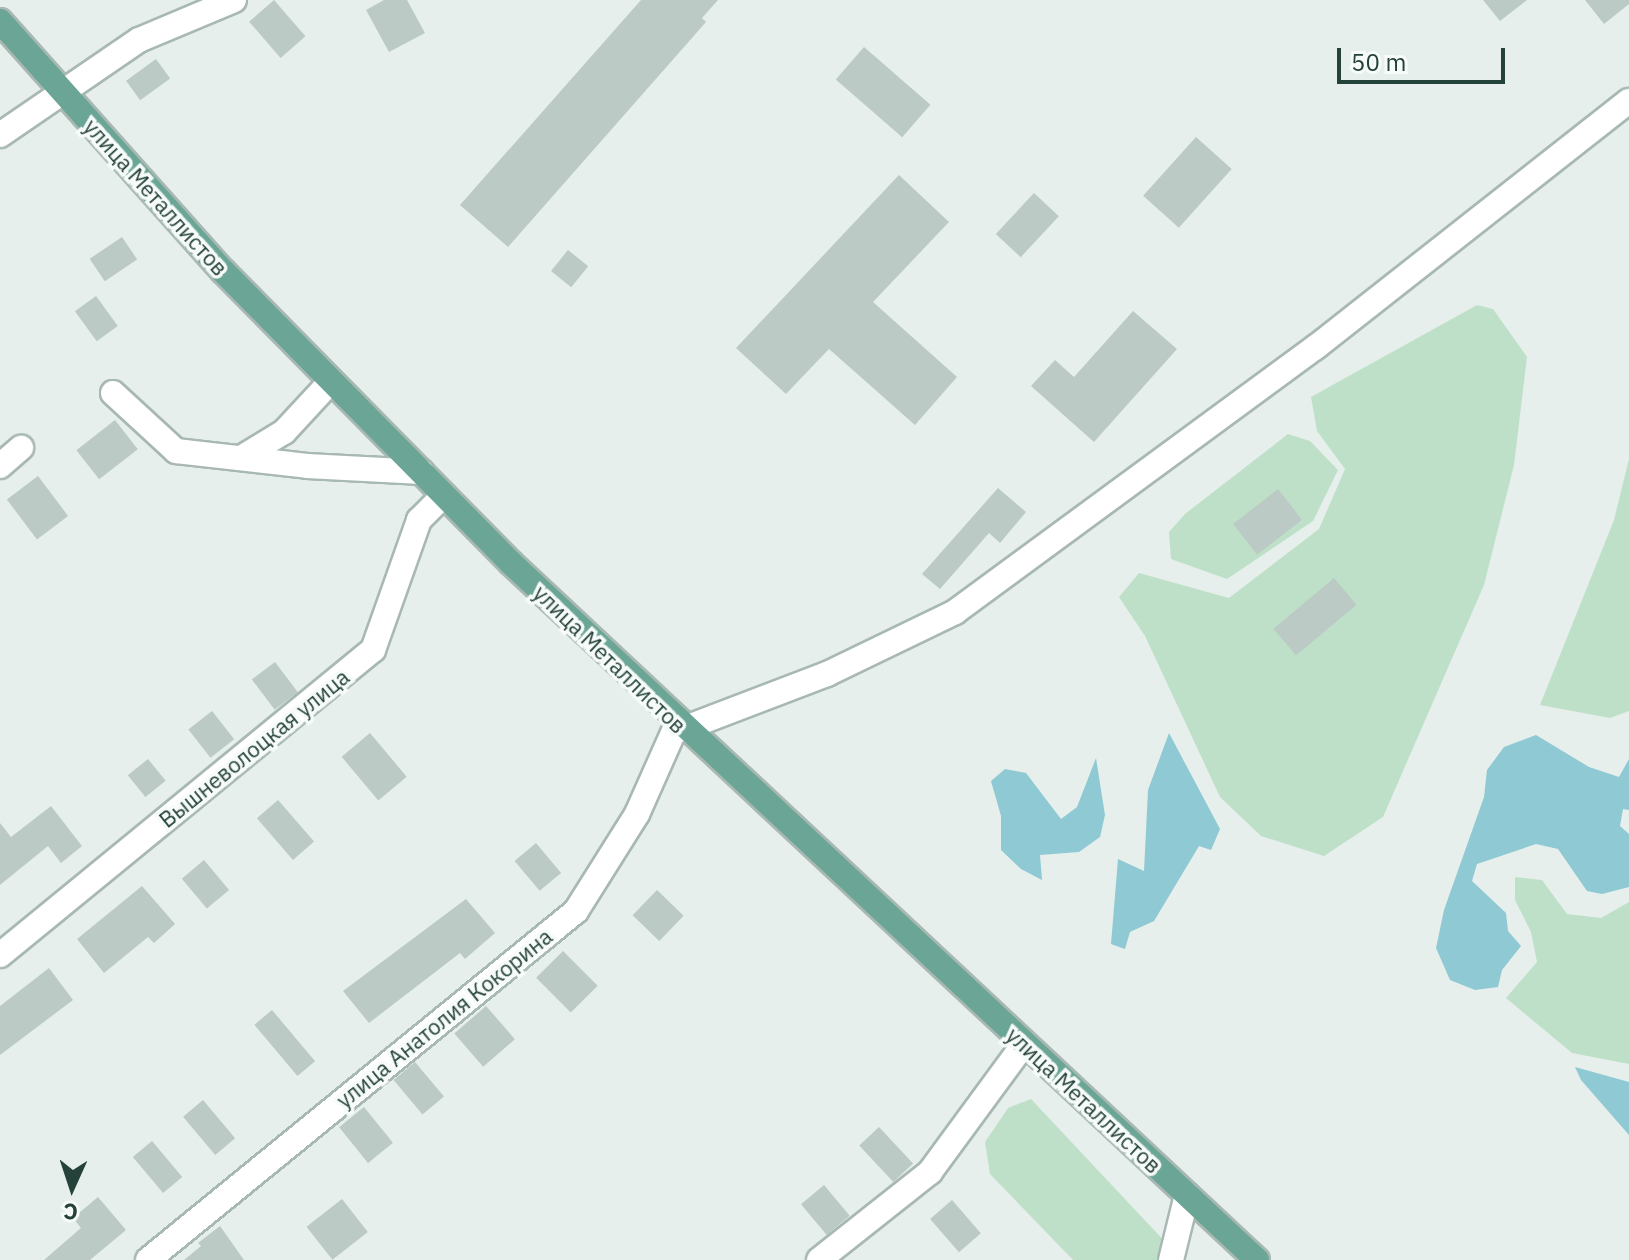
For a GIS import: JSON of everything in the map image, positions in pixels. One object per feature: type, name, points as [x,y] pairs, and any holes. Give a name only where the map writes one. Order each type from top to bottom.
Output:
[{"type":"main road","name":"улица Металлистов","points":[[0,21],[59,91],[331,381],[444,495],[680,726],[1257,1260]]},
{"type":"street","points":[[0,135],[59,91],[139,40],[234,0]]},
{"type":"street","points":[[680,726],[827,674],[955,612],[1316,347],[1629,101]]},
{"type":"street","points":[[241,458],[284,432],[331,381]]},
{"type":"street","points":[[113,393],[176,451],[422,472]]},
{"type":"street","points":[[0,466],[21,448]]},
{"type":"street","name":"Вышневолоцкая улица","points":[[0,955],[373,650],[419,520],[444,495]]},
{"type":"street","name":"улица Анатолия Кокорина","points":[[148,1260],[576,911],[637,814],[680,726]]},
{"type":"street","points":[[819,1260],[930,1172],[1024,1044]]},
{"type":"street","points":[[1171,1260],[1187,1195]]},
{"type":"green space","points":[[1477,305],[1493,309],[1527,357],[1514,465],[1484,585],[1383,817],[1324,856],[1261,836],[1220,797],[1145,636],[1119,597],[1139,573],[1229,598],[1319,529],[1345,469],[1317,431],[1311,397]]},
{"type":"green space","points":[[1288,434],[1310,441],[1338,470],[1313,521],[1227,579],[1171,559],[1169,532],[1185,514]]},
{"type":"green space","points":[[1629,459],[1629,711],[1610,718],[1540,705],[1614,520]]},
{"type":"green space","points":[[1515,877],[1542,880],[1567,914],[1601,918],[1629,902],[1629,1064],[1572,1053],[1506,998],[1537,962],[1531,932],[1515,900]]},
{"type":"green space","points":[[1031,1099],[1169,1246],[1167,1260],[1073,1260],[990,1174],[985,1142],[1008,1108]]},
{"type":"water","points":[[1169,733],[1220,829],[1211,850],[1199,846],[1154,921],[1130,932],[1125,949],[1111,944],[1118,859],[1144,871],[1148,790]]},
{"type":"water","points":[[1536,735],[1589,767],[1619,777],[1629,759],[1629,810],[1623,809],[1620,826],[1629,834],[1629,887],[1602,894],[1587,891],[1558,849],[1536,844],[1477,864],[1472,881],[1506,913],[1508,931],[1521,946],[1502,970],[1498,987],[1475,990],[1450,980],[1436,948],[1444,910],[1484,797],[1487,770],[1504,747]]},
{"type":"water","points":[[1096,758],[1105,815],[1100,837],[1079,852],[1040,855],[1042,880],[1021,869],[1001,850],[1001,816],[991,781],[1005,769],[1026,773],[1061,819],[1077,807]]},
{"type":"water","points":[[1575,1067],[1629,1082],[1629,1135],[1581,1080]]},
{"type":"building","points":[[274,0],[305,36],[281,58],[249,22]]},
{"type":"building","points":[[384,0],[407,0],[425,33],[389,52],[366,10]]},
{"type":"building","points":[[641,0],[718,0],[702,18],[706,22],[508,247],[460,205]]},
{"type":"building","points":[[1483,0],[1527,0],[1500,21]]},
{"type":"building","points":[[1585,0],[1629,0],[1629,4],[1604,24]]},
{"type":"building","points":[[864,47],[930,105],[902,137],[836,79]]},
{"type":"building","points":[[156,59],[170,78],[140,100],[126,81]]},
{"type":"building","points":[[1196,137],[1232,169],[1179,228],[1143,196]]},
{"type":"building","points":[[899,175],[949,222],[873,302],[957,377],[915,425],[829,349],[786,394],[736,348]]},
{"type":"building","points":[[1034,193],[1059,216],[1021,257],[996,234]]},
{"type":"building","points":[[122,237],[137,259],[105,281],[90,259]]},
{"type":"building","points":[[568,250],[588,266],[571,287],[551,271]]},
{"type":"building","points":[[96,296],[118,326],[97,341],[75,311]]},
{"type":"building","points":[[1133,311],[1177,349],[1094,442],[1031,386],[1055,360],[1074,377]]},
{"type":"building","points":[[115,420],[138,449],[99,479],[76,450]]},
{"type":"building","points":[[38,476],[68,516],[37,539],[7,499]]},
{"type":"building","points":[[998,488],[1026,512],[1000,543],[989,533],[940,589],[922,574]]},
{"type":"building","points":[[1278,489],[1302,520],[1257,555],[1233,524]]},
{"type":"building","points":[[1334,578],[1356,605],[1296,656],[1273,629]]},
{"type":"building","points":[[275,662],[298,692],[275,710],[252,679]]},
{"type":"building","points":[[212,711],[234,739],[211,758],[188,729]]},
{"type":"building","points":[[370,733],[407,777],[378,800],[342,757]]},
{"type":"building","points":[[148,759],[166,781],[145,797],[128,775]]},
{"type":"building","points":[[278,800],[314,842],[293,860],[257,818]]},
{"type":"building","points":[[51,806],[82,846],[61,863],[48,846],[0,885],[0,823],[11,837]]},
{"type":"building","points":[[536,843],[561,873],[540,891],[515,861]]},
{"type":"building","points":[[204,860],[229,890],[207,909],[182,879]]},
{"type":"building","points":[[142,886],[175,924],[154,943],[148,937],[104,973],[77,939]]},
{"type":"building","points":[[657,890],[684,916],[659,941],[633,915]]},
{"type":"building","points":[[466,899],[495,933],[465,959],[460,953],[369,1023],[343,991]]},
{"type":"building","points":[[563,951],[598,986],[571,1013],[536,978]]},
{"type":"building","points":[[49,968],[73,1000],[0,1055],[0,1006]]},
{"type":"building","points":[[486,1006],[515,1039],[483,1067],[454,1034]]},
{"type":"building","points":[[272,1010],[315,1061],[297,1076],[254,1025]]},
{"type":"building","points":[[415,1062],[444,1096],[422,1114],[394,1080]]},
{"type":"building","points":[[203,1100],[235,1138],[215,1155],[183,1117]]},
{"type":"building","points":[[364,1107],[393,1143],[368,1163],[339,1127]]},
{"type":"building","points":[[879,1127],[913,1164],[893,1182],[859,1145]]},
{"type":"building","points":[[152,1141],[182,1177],[163,1193],[133,1157]]},
{"type":"building","points":[[824,1185],[850,1216],[827,1235],[801,1204]]},
{"type":"building","points":[[98,1197],[126,1230],[90,1260],[44,1260],[81,1228],[73,1218]]},
{"type":"building","points":[[342,1199],[368,1232],[332,1260],[307,1227]]},
{"type":"building","points":[[952,1200],[981,1233],[959,1252],[930,1219]]},
{"type":"building","points":[[220,1226],[244,1260],[184,1260],[201,1246],[198,1243]]}]
